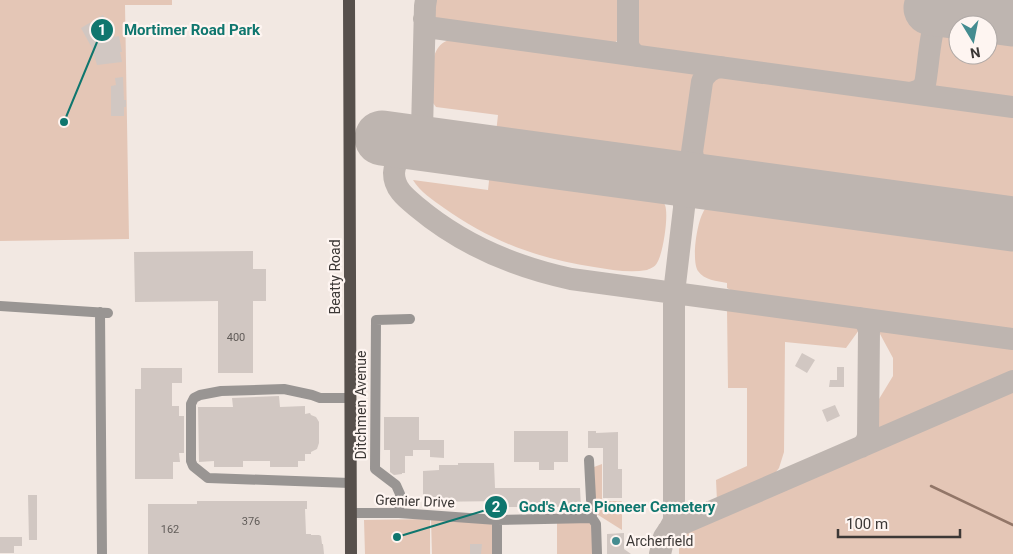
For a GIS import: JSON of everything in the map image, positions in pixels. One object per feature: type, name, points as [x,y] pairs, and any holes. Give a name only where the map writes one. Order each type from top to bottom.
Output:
[{"type":"main road","name":"Beatty Road","points":[[349,0],[350,554]]},
{"type":"lane","points":[[0,306],[104,313],[102,554]]},
{"type":"lane","name":"Ditchmen Avenue","points":[[399,512],[400,494],[396,485],[375,469],[376,320],[410,319]]},
{"type":"lane","points":[[350,398],[320,398],[312,394],[284,389],[221,391],[200,395],[194,398],[190,404],[191,461],[199,472],[208,478],[350,483]]},
{"type":"lane","points":[[589,460],[592,518],[596,524],[597,554]]},
{"type":"lane","name":"Grenier Drive","points":[[350,514],[399,512],[497,520],[592,518]]},
{"type":"lane","points":[[497,520],[497,554]]},
{"type":"shaded area","points":[[0,0],[172,0],[172,5],[125,5],[129,239],[0,241]]},
{"type":"shaded area","points":[[433,0],[621,0],[621,31],[619,37],[612,45],[435,23]]},
{"type":"shaded area","points":[[634,0],[930,0],[921,74],[915,84],[908,86],[641,51],[637,47],[634,35]]},
{"type":"shaded area","points":[[948,31],[948,65],[998,65],[998,37],[1013,39],[1013,101],[938,90],[932,84],[931,79],[937,41],[941,34]]},
{"type":"shaded area","points":[[464,38],[691,69],[694,74],[694,82],[684,152],[679,158],[496,133],[498,115],[436,107],[433,103],[433,60],[435,54],[444,42]]},
{"type":"shaded area","points":[[717,73],[1013,113],[1013,204],[704,162],[701,159],[700,148],[709,85],[712,77]]},
{"type":"shaded area","points":[[490,172],[653,195],[661,200],[666,210],[663,243],[657,263],[647,270],[621,271],[574,264],[534,254],[497,239],[461,220],[427,195],[413,180],[488,190]]},
{"type":"shaded area","points":[[714,203],[1013,243],[1013,331],[736,293],[727,288],[727,283],[711,280],[701,274],[696,266],[695,249],[700,220],[706,207],[713,206]]},
{"type":"shaded area","points":[[727,309],[858,325],[859,330],[846,348],[785,342],[784,452],[779,468],[772,477],[717,501],[716,480],[747,466],[747,388],[728,388]]},
{"type":"shaded area","points":[[880,328],[1013,346],[1013,373],[880,430],[876,426],[876,404],[893,376],[893,358],[880,334]]},
{"type":"shaded area","points":[[1013,391],[1013,554],[679,554],[679,542],[685,531]]},
{"type":"shaded area","points":[[602,464],[602,501],[622,501],[622,530],[595,513],[594,467]]},
{"type":"shaded area","points":[[430,519],[430,554],[365,554],[364,520]]},
{"type":"shaded area","points":[[431,519],[495,523],[495,554],[432,554]]},
{"type":"shaded area","points":[[557,521],[590,521],[594,526],[595,554],[557,554]]},
{"type":"building","points":[[103,15],[115,37],[119,36],[122,62],[97,65],[92,48],[81,28]]},
{"type":"building","points":[[123,77],[124,100],[126,100],[124,116],[111,116],[111,86],[116,85],[115,78]]},
{"type":"building","points":[[253,251],[253,269],[266,269],[266,301],[253,301],[253,373],[218,373],[218,301],[135,302],[134,252]]},
{"type":"building","points":[[802,353],[815,360],[807,373],[795,366]]},
{"type":"building","points":[[837,367],[844,367],[844,387],[829,387],[830,380],[837,380]]},
{"type":"building","points":[[141,368],[182,368],[182,383],[172,383],[172,406],[179,406],[179,416],[184,416],[184,453],[179,453],[180,462],[173,462],[173,479],[135,479],[135,389],[141,389]]},
{"type":"building","points":[[279,396],[280,407],[305,406],[305,414],[310,413],[319,422],[319,443],[317,449],[311,452],[311,454],[305,454],[305,461],[298,461],[298,467],[270,467],[270,461],[243,461],[243,467],[214,467],[214,461],[199,462],[198,407],[233,407],[232,398]]},
{"type":"building","points":[[835,405],[840,416],[827,422],[822,410]]},
{"type":"building","points":[[384,417],[419,417],[419,440],[444,440],[444,458],[430,457],[430,450],[413,450],[413,456],[405,456],[405,473],[394,475],[390,472],[390,450],[384,450]]},
{"type":"building","points":[[514,431],[568,431],[568,462],[554,462],[554,470],[539,470],[539,462],[514,462]]},
{"type":"building","points":[[588,431],[596,431],[596,433],[618,432],[618,469],[622,469],[622,498],[603,498],[603,448],[588,448]]},
{"type":"building","points":[[458,463],[494,463],[495,488],[580,488],[581,507],[505,507],[505,501],[423,502],[423,471],[439,470],[439,465],[458,465]]},
{"type":"building","points":[[28,495],[37,495],[37,540],[29,540]]},
{"type":"building","points":[[197,501],[307,501],[307,509],[305,509],[306,534],[321,536],[324,554],[148,554],[148,504],[197,504]]},
{"type":"building","name":"Archerfield","points":[[624,533],[624,549],[631,554],[607,554],[607,534]]},
{"type":"building","points":[[0,537],[22,537],[22,546],[14,546],[14,553],[0,553]]},
{"type":"building","points":[[470,544],[482,544],[481,554],[470,554]]},
{"type":"waterway","points":[[931,486],[1013,525]]},
{"type":"taxiway","points":[[426,0],[422,130],[416,142],[398,160],[395,166],[395,179],[401,193],[409,200],[434,220],[470,243],[509,261],[571,279],[1013,339]]},
{"type":"taxiway","points":[[628,0],[628,45],[637,56]]},
{"type":"taxiway","points":[[911,93],[920,90],[925,84],[933,32],[937,20],[951,12],[980,15]]},
{"type":"taxiway","points":[[424,19],[427,25],[434,28],[1013,107]]},
{"type":"taxiway","points":[[721,67],[714,68],[705,76],[702,82],[692,152],[699,172],[704,177],[714,181],[790,193]]},
{"type":"taxiway","points":[[445,145],[419,142],[411,131],[406,129],[397,130],[391,142],[395,152],[404,154],[413,153],[429,145],[504,154]]},
{"type":"taxiway","points":[[586,165],[668,179],[676,185],[684,199],[674,293],[674,521],[664,537],[660,554]]},
{"type":"taxiway","points":[[860,318],[866,322],[869,330],[868,436],[866,442],[861,447]]},
{"type":"taxiway","points":[[668,531],[1013,381]]},
{"type":"runway","points":[[931,8],[1013,19]]},
{"type":"runway","points":[[382,138],[1013,224]]},
{"type":"place","name":"Mortimer Road Park","points":[[64,122]]},
{"type":"place","name":"God's Acre Pioneer Cemetery","points":[[397,537]]},
{"type":"place","name":"Archerfield","points":[[616,541]]}]
